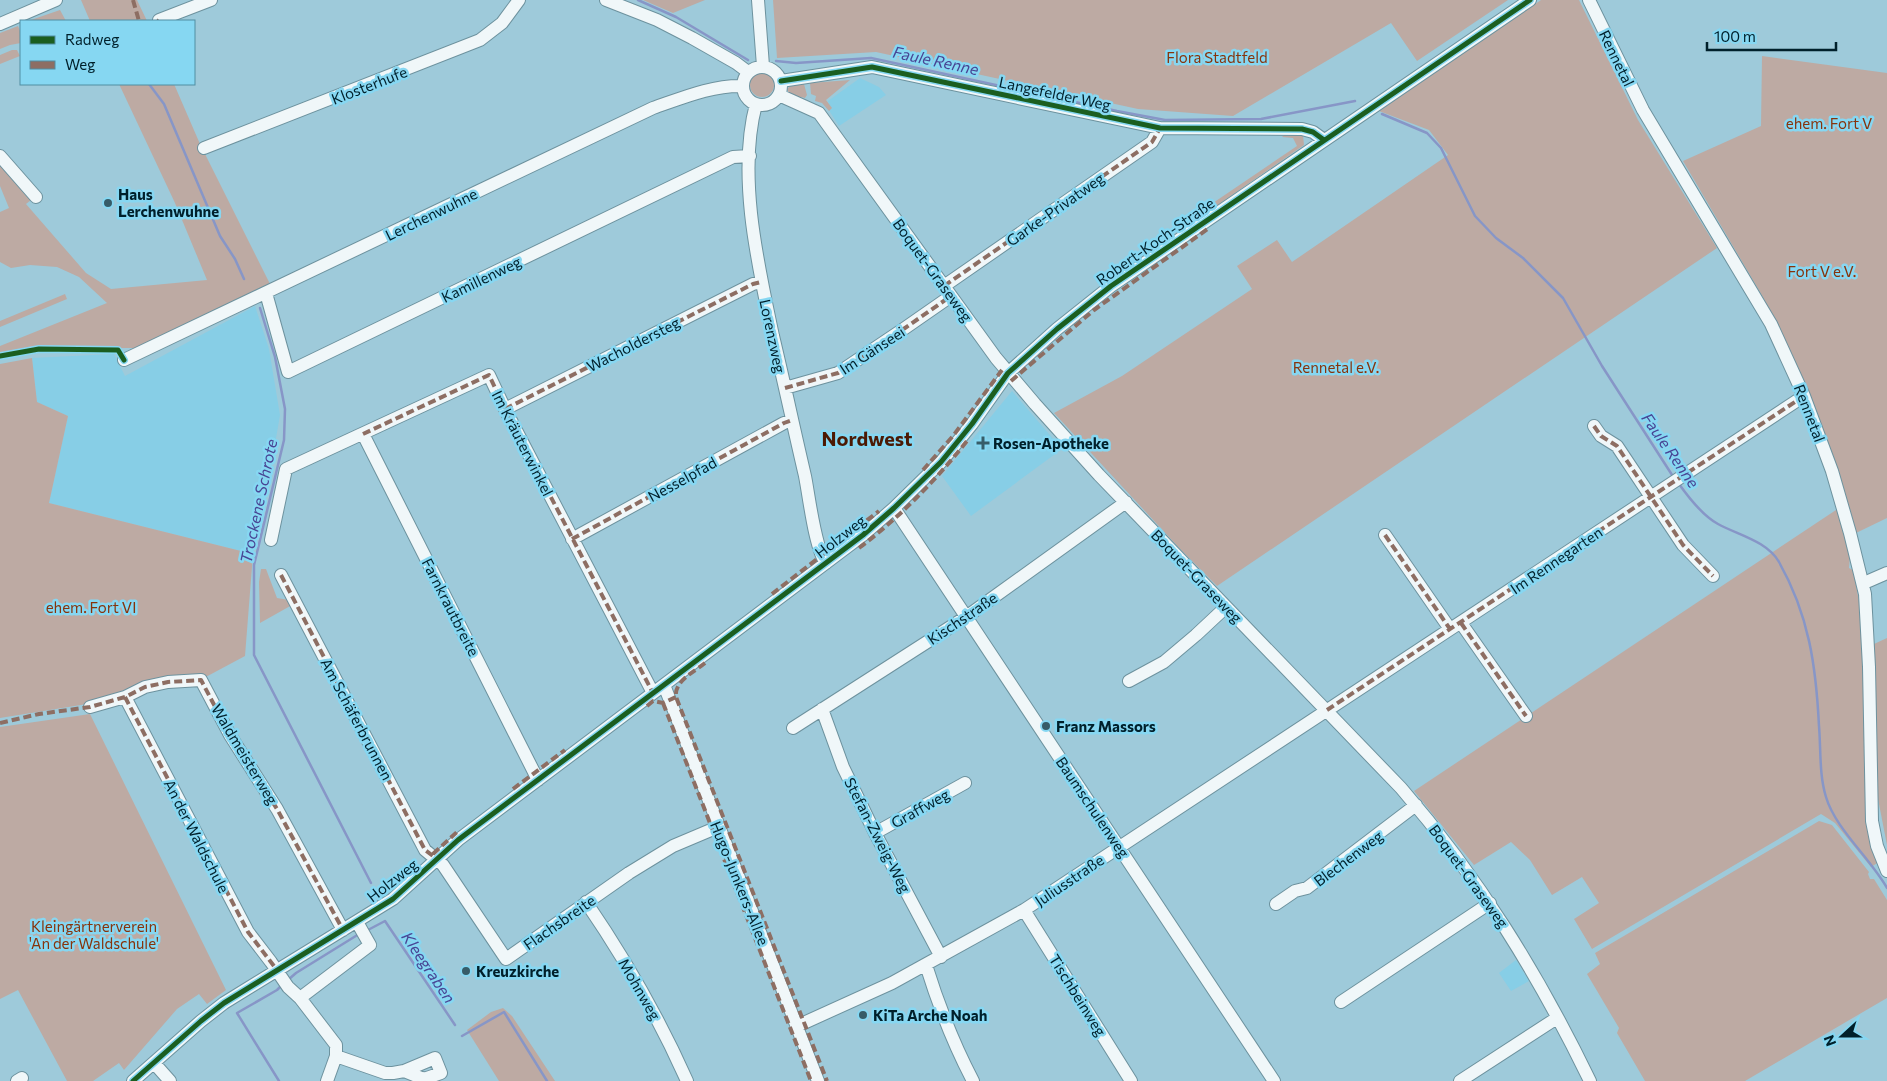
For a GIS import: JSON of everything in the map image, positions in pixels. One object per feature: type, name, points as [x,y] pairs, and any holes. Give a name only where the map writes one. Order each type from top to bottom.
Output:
[{"type":"street","points":[[0,24],[56,0]]},
{"type":"street","points":[[159,20],[211,0]]},
{"type":"street","name":"Klosterhufe","points":[[204,148],[480,40],[502,23],[519,0]]},
{"type":"street","points":[[606,0],[657,20],[731,59],[748,72]]},
{"type":"street","points":[[758,0],[763,66]]},
{"type":"street","name":"Robert-Koch-Straße","points":[[1008,374],[1043,340],[1111,286],[1530,0]]},
{"type":"street","name":"Rennetal","points":[[1590,0],[1643,110],[1763,309],[1791,364],[1832,471],[1864,583],[1870,667],[1872,821],[1877,846],[1887,871]]},
{"type":"street","points":[[763,66],[774,71],[781,81],[779,95],[769,104],[756,104],[747,97],[743,86],[744,79],[748,72],[763,66]]},
{"type":"street","name":"Langefelder Weg","points":[[781,81],[872,67],[1160,128],[1302,129],[1313,132],[1324,140]]},
{"type":"street","name":"Lerchenwuhne","points":[[124,360],[653,108],[705,90],[743,86]]},
{"type":"street","name":"Boquet-Graseweg","points":[[779,95],[816,110],[825,119],[1008,374],[1074,448],[1327,710],[1416,806],[1465,866],[1490,903],[1518,948],[1590,1081]]},
{"type":"street","name":"Lorenzweg","points":[[756,104],[750,156],[750,204],[754,237],[761,282],[808,493],[819,552],[826,563]]},
{"type":"street","name":"Garke-Privatweg","points":[[948,291],[1152,142],[1160,128]]},
{"type":"street","points":[[0,156],[36,197]]},
{"type":"street","name":"Kamillenweg","points":[[266,293],[288,372],[733,158],[750,156]]},
{"type":"street","name":"Wacholdersteg","points":[[505,409],[744,288],[761,282]]},
{"type":"street","name":"Im Gänseei","points":[[785,388],[838,372],[905,328],[948,291]]},
{"type":"street","name":"Holzweg","points":[[133,1081],[218,1007],[282,978],[343,930],[361,930],[453,845],[826,563],[894,508],[919,484],[953,448],[1008,374]]},
{"type":"street","name":"Im Kräuterwinkel","points":[[271,540],[286,469],[489,375],[572,539],[658,689]]},
{"type":"street","name":"Im Rennegarten","points":[[1327,710],[1462,623],[1804,396]]},
{"type":"street","name":"Nesselpfad","points":[[572,539],[792,420]]},
{"type":"street","points":[[1594,426],[1601,436],[1616,446],[1683,545],[1713,576]]},
{"type":"street","name":"Farnkrautbreite","points":[[362,434],[538,780]]},
{"type":"street","name":"Kischstraße","points":[[794,728],[966,617],[1126,502]]},
{"type":"street","name":"Baumschulenweg","points":[[894,508],[1274,1081]]},
{"type":"street","points":[[1385,535],[1450,629]]},
{"type":"street","points":[[1864,583],[1887,573]]},
{"type":"street","name":"Am Schäferbrunnen","points":[[281,575],[425,850],[437,859]]},
{"type":"street","points":[[1130,681],[1164,662],[1226,606]]},
{"type":"street","points":[[1462,623],[1526,716]]},
{"type":"street","name":"Waldmeisterweg","points":[[90,708],[125,697],[144,687],[168,682],[201,680],[230,735],[277,809],[343,930]]},
{"type":"street","name":"Hugo-Junkers-Allee","points":[[658,689],[718,827],[818,1081]]},
{"type":"street","name":"An der Waldschule","points":[[125,697],[248,932],[336,1045],[336,1056]]},
{"type":"street","name":"Stefan-Zweig-Weg","points":[[822,709],[843,767],[875,833],[941,957]]},
{"type":"street","name":"Juliusstraße","points":[[797,1026],[892,983],[1024,910],[1327,710]]},
{"type":"street","name":"Graffweg","points":[[875,833],[965,783]]},
{"type":"street","name":"Blechenweg","points":[[1276,904],[1295,891],[1307,888],[1416,806]]},
{"type":"street","name":"Flachsbreite","points":[[437,859],[443,865],[506,959],[586,902],[672,846],[718,827]]},
{"type":"street","name":"Mohnweg","points":[[586,902],[607,932],[639,985],[688,1081]]},
{"type":"street","points":[[1341,1002],[1490,903]]},
{"type":"street","name":"Tischbeinweg","points":[[1024,910],[1131,1081]]},
{"type":"street","points":[[300,998],[370,945],[361,930]]},
{"type":"street","points":[[926,965],[940,1010],[956,1049],[973,1081]]},
{"type":"street","points":[[1460,1081],[1557,1018]]},
{"type":"street","points":[[326,1081],[336,1056],[385,1073],[404,1070]]},
{"type":"street","points":[[154,1063],[170,1081]]},
{"type":"shaded area","points":[[860,78],[879,87],[886,95],[839,126],[830,112],[828,101]]},
{"type":"shaded area","points":[[255,306],[269,349],[280,415],[268,485],[253,554],[49,503],[68,416],[37,402],[32,358],[114,354],[125,376]]},
{"type":"shaded area","points":[[1012,391],[1062,449],[971,516],[942,476]]},
{"type":"shaded area","points":[[1516,960],[1529,981],[1511,991],[1499,973]]},
{"type":"green space","points":[[81,0],[137,0],[147,20],[90,20]]},
{"type":"green space","points":[[643,0],[705,0],[673,13]]},
{"type":"green space","name":"Flora Stadtfeld","points":[[773,0],[1508,0],[1417,61],[1391,23],[1233,116],[1138,109],[876,52],[777,58]]},
{"type":"green space","name":"Rennetal e.V.","points":[[1541,0],[1579,0],[1638,120],[1717,248],[1217,586],[1181,550],[1054,413],[1122,376],[1252,289],[1237,266],[1277,240],[1292,262],[1448,155],[1429,130],[1379,111]]},
{"type":"green space","points":[[60,10],[65,20],[31,20]]},
{"type":"green space","points":[[18,26],[20,43],[0,49],[0,33]]},
{"type":"green space","points":[[17,50],[20,56],[0,64],[0,55]]},
{"type":"green space","name":"Fort V e.V.","points":[[1762,56],[1887,73],[1887,518],[1856,533],[1798,370],[1764,299],[1683,161],[1761,126]]},
{"type":"green space","points":[[762,73],[771,76],[774,85],[771,94],[762,97],[753,94],[750,85],[753,76]]},
{"type":"green space","points":[[850,80],[826,100],[832,108],[829,111],[822,103],[815,101],[816,96],[811,94],[810,83]]},
{"type":"green space","points":[[804,84],[807,95],[805,98],[788,92],[787,89],[790,86]]},
{"type":"green space","points":[[119,85],[174,85],[200,144],[271,286],[137,348],[25,348],[0,353],[0,346],[107,303],[79,277],[57,267],[30,265],[11,268],[0,262],[0,212],[9,208],[0,186],[0,162],[31,200],[26,204],[86,273],[111,289],[207,280],[175,203]]},
{"type":"green space","points":[[1287,132],[1303,135],[1304,145],[1179,232],[1176,228],[1297,146],[1293,138],[1282,137]]},
{"type":"green space","points":[[65,294],[67,299],[0,327],[0,321]]},
{"type":"green space","name":"ehem. Fort VI","points":[[32,358],[37,402],[68,416],[49,503],[253,554],[245,656],[202,679],[87,704],[0,718],[0,364]]},
{"type":"green space","points":[[1839,508],[1850,556],[1849,568],[1853,570],[1862,619],[1864,644],[1865,780],[1879,862],[1871,867],[1835,823],[1821,814],[1592,949],[1574,919],[1599,903],[1582,877],[1552,895],[1530,860],[1511,842],[1474,865],[1414,791]]},
{"type":"green space","points":[[261,569],[266,569],[277,598],[289,600],[292,605],[260,623],[259,582]]},
{"type":"green space","points":[[1887,638],[1887,845],[1878,799],[1874,644]]},
{"type":"green space","name":"Kleingärtnerverein 'An der Waldschule'","points":[[90,714],[226,990],[207,1004],[199,994],[177,1009],[124,1070],[119,1063],[93,1081],[67,1081],[18,990],[0,999],[0,727]]},
{"type":"green space","points":[[1819,821],[1832,825],[1869,872],[1870,879],[1874,879],[1887,900],[1887,998],[1745,1081],[1645,1081],[1617,1033],[1619,1028],[1587,974],[1600,964],[1595,953]]},
{"type":"green space","points":[[503,1008],[512,1016],[555,1081],[499,1081],[467,1030],[491,1012]]},
{"type":"waterway","name":"Faule Renne","points":[[638,0],[676,17],[748,60]]},
{"type":"waterway","name":"Faule Renne","points":[[776,61],[796,63],[871,58],[1165,120],[1261,119],[1355,101]]},
{"type":"waterway","name":"Trockene Schrote","points":[[150,85],[164,104],[220,236],[235,259],[244,279]]},
{"type":"waterway","name":"Faule Renne","points":[[1382,114],[1427,133],[1441,148],[1475,216],[1496,238],[1523,258],[1563,298],[1602,366],[1674,478]]},
{"type":"waterway","name":"Trockene Schrote","points":[[260,308],[275,357],[285,409],[284,440],[254,565],[254,655],[371,883]]},
{"type":"waterway","name":"Faule Renne","points":[[1679,484],[1712,521],[1752,539],[1767,549],[1779,562],[1797,602],[1809,641],[1816,683],[1821,771],[1826,797],[1845,832],[1887,888]]},
{"type":"waterway","name":"Kleegraben","points":[[366,931],[385,921],[455,1025]]},
{"type":"waterway","name":"Trockene Schrote","points":[[288,980],[296,973],[359,934]]},
{"type":"waterway","name":"Trockene Schrote","points":[[279,1081],[237,1013],[277,990],[282,985]]},
{"type":"waterway","name":"Kleegraben","points":[[462,1036],[504,1012],[547,1081]]},
{"type":"marked path","points":[[133,0],[139,20]]},
{"type":"marked path","points":[[944,286],[1152,142],[1160,128]]},
{"type":"marked path","points":[[1011,381],[1094,310],[1209,228]]},
{"type":"marked path","points":[[505,409],[753,284],[761,282]]},
{"type":"marked path","points":[[785,388],[838,373],[951,296]]},
{"type":"marked path","points":[[923,470],[953,436],[1002,370]]},
{"type":"marked path","points":[[363,434],[489,375],[653,693]]},
{"type":"marked path","points":[[1327,710],[1804,396]]},
{"type":"marked path","points":[[572,539],[792,420]]},
{"type":"marked path","points":[[1594,426],[1601,436],[1617,446],[1683,545],[1713,576]]},
{"type":"marked path","points":[[859,548],[889,524],[916,498],[967,441]]},
{"type":"marked path","points":[[772,594],[879,511]]},
{"type":"marked path","points":[[1385,535],[1450,629]]},
{"type":"marked path","points":[[281,575],[425,850],[437,859]]},
{"type":"marked path","points":[[1461,623],[1526,716]]},
{"type":"marked path","points":[[705,663],[681,682],[676,691],[676,697],[827,1081]]},
{"type":"marked path","points":[[0,723],[39,714],[90,707],[125,697],[145,687],[168,682],[201,680],[230,735],[277,809],[343,930]]},
{"type":"marked path","points":[[125,697],[248,932],[277,970]]},
{"type":"marked path","points":[[647,706],[653,701],[663,703],[676,697]]},
{"type":"marked path","points":[[663,703],[811,1081]]},
{"type":"marked path","points":[[513,789],[565,750]]},
{"type":"marked path","points":[[433,854],[457,832]]},
{"type":"cycle path","points":[[133,1081],[224,1003],[393,899],[458,840],[863,535],[941,462],[972,424],[1008,373],[1057,329],[1111,286],[1530,0]]},
{"type":"cycle path","points":[[781,81],[872,67],[1160,128],[1302,129],[1313,132],[1324,140]]},
{"type":"cycle path","points":[[0,356],[39,349],[118,350],[124,360]]},
{"type":"place","name":"Haus Lerchenwuhne","points":[[108,203]]},
{"type":"place","name":"Rosen-Apotheke","points":[[983,443]]},
{"type":"place","name":"Franz Massors","points":[[1046,726]]},
{"type":"place","name":"Kreuzkirche","points":[[466,971]]},
{"type":"place","name":"KiTa Arche Noah","points":[[863,1015]]},
{"type":"district","name":"Nordwest","points":[[867,438]]},
{"type":"park label","name":"ehem. Fort V","points":[[1829,123]]}]
